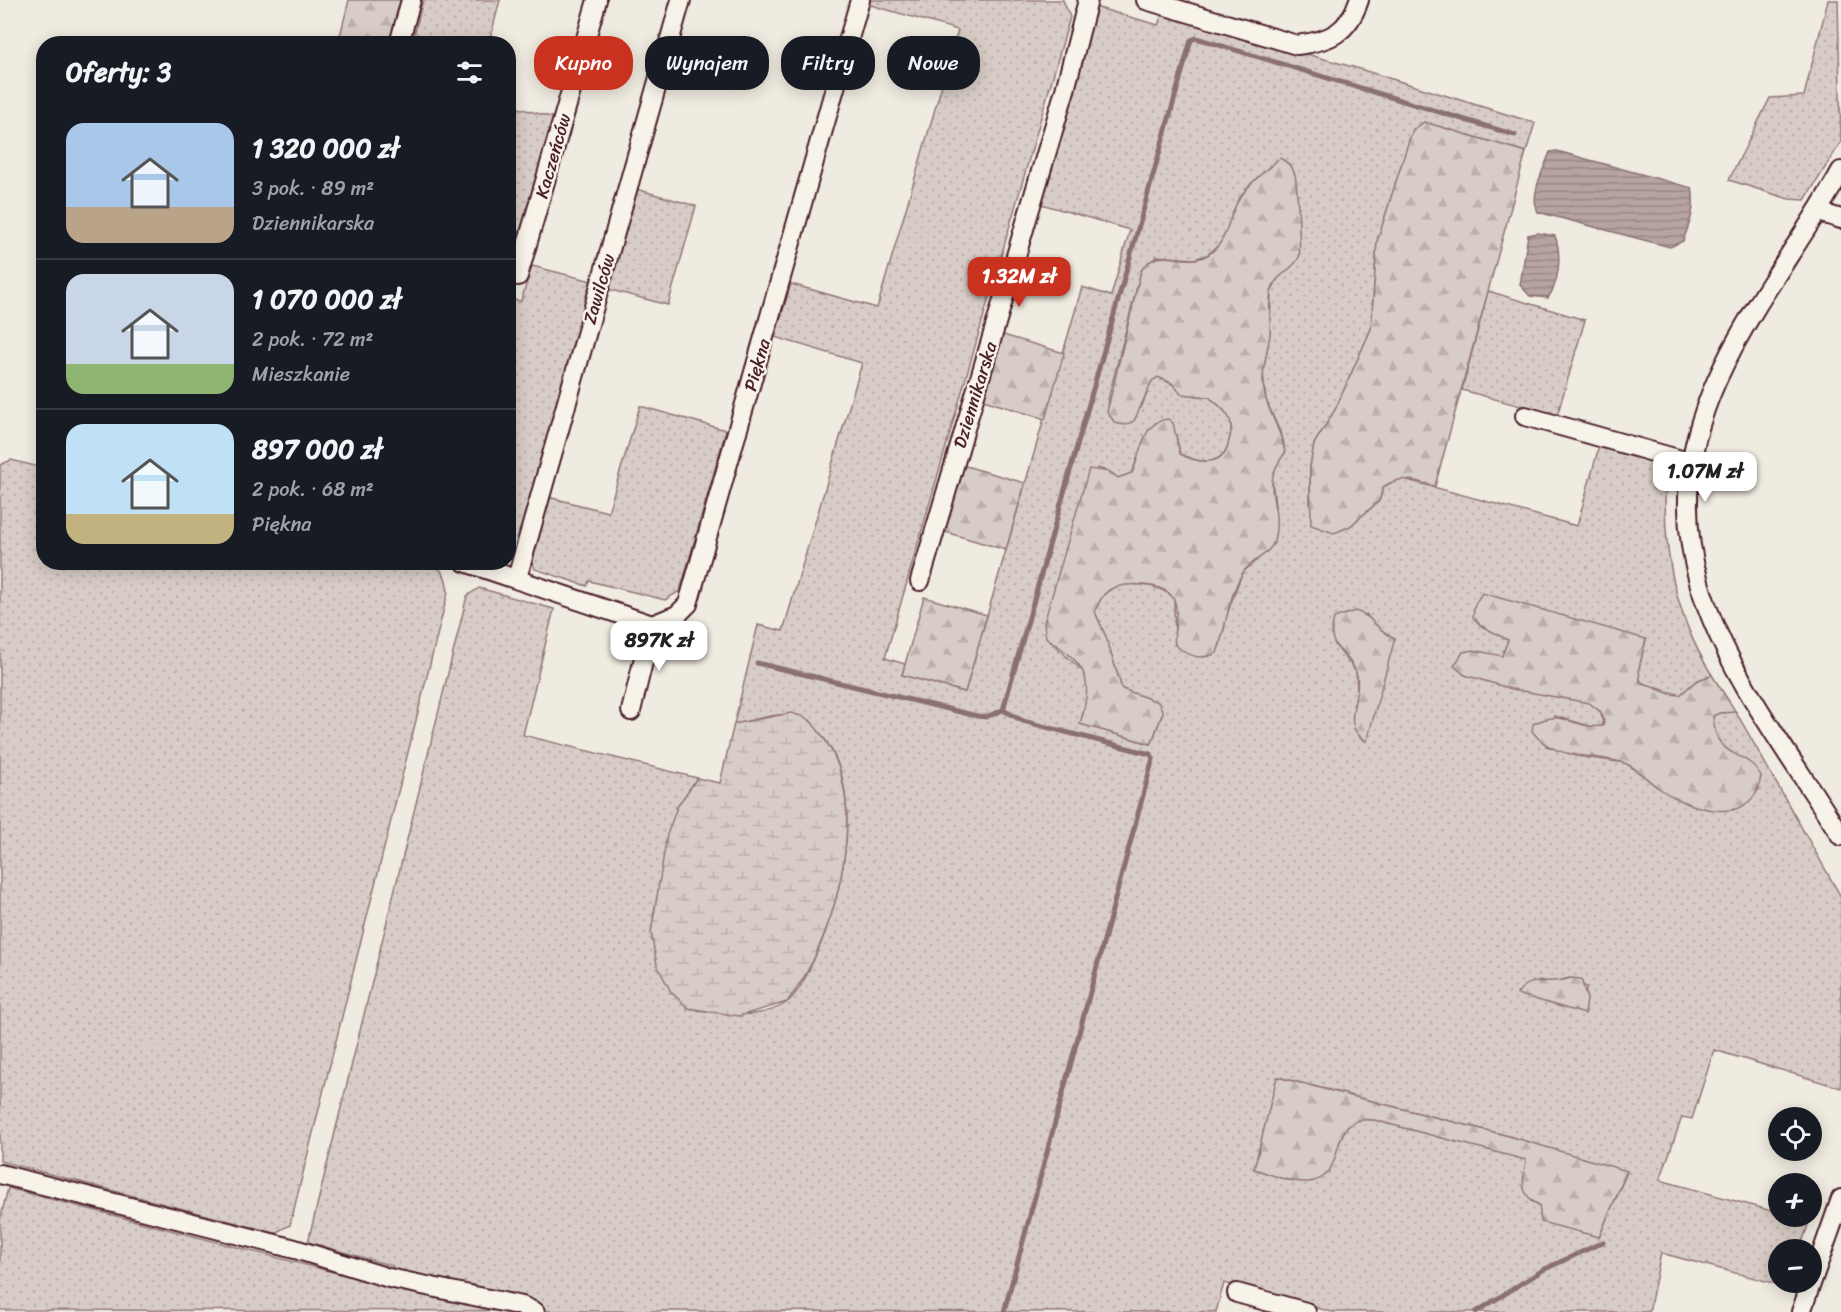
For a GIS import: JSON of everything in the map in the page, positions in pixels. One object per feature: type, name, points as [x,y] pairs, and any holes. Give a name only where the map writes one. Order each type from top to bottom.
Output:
[{"type":"street","points":[[401,36],[411,0]]},
{"type":"street","name":"Kaczeńców","points":[[518,276],[597,0]]},
{"type":"street","name":"Zawilców","points":[[517,578],[681,0]]},
{"type":"street","name":"Piękna","points":[[652,625],[677,615],[688,604],[860,0]]},
{"type":"street","name":"Dziennikarska","points":[[920,581],[1065,90],[1088,0]]},
{"type":"street","points":[[1146,0],[1297,45],[1320,43],[1346,26],[1359,0]]},
{"type":"street","points":[[1841,171],[1819,212],[1724,365],[1707,407],[1692,463],[1687,493],[1688,532],[1698,583],[1716,635],[1761,714],[1841,836]]},
{"type":"street","points":[[1819,212],[1841,219]]},
{"type":"street","points":[[1525,416],[1692,463]]},
{"type":"street","points":[[491,570],[652,625],[631,711]]},
{"type":"street","points":[[0,1174],[295,1249],[389,1278],[522,1306],[535,1312]]},
{"type":"street","points":[[1801,1312],[1841,1199]]},
{"type":"street","points":[[1237,1293],[1306,1312]]},
{"type":"green space","points":[[349,0],[401,0],[392,36],[340,36]]},
{"type":"green space","points":[[423,0],[500,0],[491,36],[414,36]]},
{"type":"green space","points":[[868,0],[1063,0],[1070,17],[885,658],[905,664],[902,675],[965,692],[1082,287],[1111,296],[1130,230],[1038,203],[1095,7],[1158,25],[1162,14],[1353,67],[1535,123],[1526,152],[1424,122],[1413,130],[1377,242],[1371,329],[1335,410],[1314,444],[1310,467],[1310,505],[1368,511],[1379,501],[1383,487],[1400,478],[1577,526],[1600,443],[1667,464],[1665,519],[1672,573],[1687,626],[1712,675],[1696,681],[1680,695],[1640,682],[1639,668],[1646,639],[1480,625],[1508,640],[1502,657],[1492,655],[1465,675],[1590,703],[1601,712],[1603,726],[1593,727],[1555,716],[1546,746],[1576,756],[1626,763],[1658,787],[1688,804],[1733,810],[1748,803],[1759,789],[1757,769],[1721,744],[1714,728],[1713,716],[1719,713],[1736,712],[1841,897],[1841,1088],[1714,1050],[1692,1119],[1682,1117],[1660,1180],[1768,1210],[1768,1227],[1807,1227],[1803,1239],[1768,1239],[1768,1282],[1661,1253],[1649,1312],[1332,1312],[1224,1283],[1216,1312],[0,1310],[0,1220],[8,1188],[387,1286],[393,1266],[308,1242],[467,596],[479,588],[554,609],[523,735],[697,778],[677,807],[653,917],[688,1008],[725,1014],[751,1014],[775,1009],[791,999],[810,968],[834,904],[846,844],[847,814],[843,784],[835,757],[821,734],[807,719],[779,715],[734,724],[758,625],[783,631],[862,363],[775,337],[791,284],[877,308],[941,90],[980,90],[980,36],[956,36],[958,30],[867,4]],"holes":[[[1270,166],[1296,210],[1299,238],[1299,257],[1291,267],[1280,274],[1271,292],[1270,333],[1263,372],[1266,400],[1283,439],[1285,453],[1272,474],[1275,511],[1273,545],[1242,573],[1226,617],[1223,635],[1175,645],[1174,598],[1168,593],[1141,585],[1122,585],[1107,592],[1095,612],[1106,637],[1122,689],[1158,702],[1163,712],[1151,744],[1080,724],[1089,694],[1086,674],[1046,637],[1097,468],[1110,472],[1118,478],[1132,473],[1143,442],[1176,435],[1180,454],[1195,460],[1217,459],[1226,449],[1230,435],[1230,420],[1223,409],[1209,397],[1196,396],[1158,377],[1152,381],[1141,408],[1108,412],[1109,396],[1141,271],[1157,256],[1194,259],[1207,255],[1222,242],[1238,200]],[[1366,614],[1382,634],[1394,638],[1366,741],[1360,738],[1354,705],[1357,691],[1356,671],[1335,645]],[[1570,978],[1586,987],[1585,1013],[1539,980],[1550,983]],[[1278,1077],[1505,1135],[1627,1172],[1599,1237],[1542,1212],[1539,1205],[1531,1201],[1527,1160],[1374,1120],[1355,1121],[1347,1127],[1339,1144],[1287,1180],[1254,1169]]]},
{"type":"green space","points":[[1828,0],[1838,0],[1841,142],[1805,200],[1789,199],[1729,180],[1770,98],[1804,96]]},
{"type":"green space","points":[[516,107],[558,119],[526,236],[516,233]]},
{"type":"green space","points":[[1424,122],[1526,152],[1435,486],[1408,480],[1390,483],[1383,487],[1379,501],[1349,527],[1334,533],[1311,525],[1310,467],[1314,444],[1335,410],[1371,329],[1377,242],[1410,137],[1413,130]]},
{"type":"green space","points":[[1280,158],[1289,165],[1295,175],[1299,257],[1293,266],[1276,281],[1271,292],[1270,334],[1263,371],[1264,393],[1281,436],[1285,453],[1273,476],[1276,515],[1274,541],[1272,546],[1249,565],[1242,574],[1233,593],[1217,653],[1205,657],[1194,656],[1175,645],[1175,603],[1173,598],[1162,589],[1144,585],[1126,585],[1111,589],[1105,594],[1095,612],[1106,637],[1122,689],[1158,702],[1163,712],[1151,744],[1080,724],[1086,694],[1084,673],[1071,656],[1046,637],[1044,623],[1089,469],[1110,472],[1118,478],[1132,473],[1148,432],[1159,421],[1168,419],[1173,423],[1180,454],[1195,460],[1217,459],[1226,449],[1231,432],[1231,423],[1227,415],[1209,397],[1181,394],[1172,383],[1158,377],[1152,381],[1134,421],[1125,425],[1115,423],[1107,412],[1141,271],[1156,258],[1200,258],[1216,249],[1244,192],[1258,176]]},
{"type":"green space","points":[[636,189],[696,206],[668,305],[607,289]]},
{"type":"green space","points":[[532,266],[592,281],[516,555],[516,300],[521,301]]},
{"type":"green space","points":[[1488,291],[1585,320],[1557,416],[1462,390]]},
{"type":"green space","points":[[1000,334],[1064,353],[1045,419],[980,399]]},
{"type":"green space","points":[[640,406],[726,430],[680,591],[665,600],[589,581],[587,586],[535,569],[530,558],[548,497],[608,512]]},
{"type":"green space","points":[[11,460],[36,466],[36,570],[441,570],[446,581],[448,592],[290,1225],[275,1233],[0,1161],[0,465]]},
{"type":"green space","points":[[962,465],[1025,483],[1006,550],[942,531]]},
{"type":"green space","points":[[1482,593],[1646,639],[1639,668],[1640,682],[1670,694],[1680,695],[1696,681],[1712,675],[1736,712],[1719,713],[1713,716],[1715,731],[1725,748],[1755,767],[1761,776],[1756,793],[1746,804],[1733,809],[1701,808],[1670,795],[1629,765],[1562,752],[1541,741],[1532,731],[1533,724],[1553,718],[1584,725],[1603,726],[1601,712],[1589,703],[1512,689],[1465,675],[1454,666],[1463,652],[1473,650],[1502,656],[1508,640],[1480,625],[1473,617],[1475,604]]},
{"type":"green space","points":[[924,597],[987,615],[965,692],[902,675]]},
{"type":"green space","points":[[1355,611],[1367,616],[1383,632],[1395,638],[1367,741],[1358,735],[1352,719],[1358,681],[1356,672],[1332,638],[1334,618]]},
{"type":"green space","points":[[791,713],[808,719],[820,733],[834,756],[842,781],[846,809],[846,838],[843,867],[828,923],[809,969],[787,1002],[739,1016],[688,1008],[671,992],[657,965],[651,933],[667,835],[677,807],[697,778],[720,783],[734,724]]},
{"type":"green space","points":[[1581,979],[1587,999],[1585,1014],[1517,994],[1522,988],[1534,982]]},
{"type":"green space","points":[[1277,1077],[1505,1135],[1627,1171],[1599,1237],[1541,1222],[1539,1205],[1532,1201],[1525,1191],[1526,1160],[1374,1120],[1358,1121],[1348,1126],[1330,1170],[1321,1178],[1308,1182],[1287,1180],[1254,1169]]},
{"type":"shaded area","points":[[1557,151],[1692,188],[1693,209],[1683,241],[1670,247],[1538,212],[1535,198],[1538,182],[1550,152]]},
{"type":"shaded area","points":[[1538,233],[1555,236],[1557,243],[1559,260],[1557,276],[1548,298],[1530,296],[1520,285],[1528,235]]},
{"type":"waterway","points":[[1003,710],[1191,40],[1196,38],[1515,135]]},
{"type":"waterway","points":[[757,663],[977,716],[986,717],[1003,710]]},
{"type":"waterway","points":[[1003,710],[1023,721],[1150,754],[1153,758],[1004,1312]]},
{"type":"waterway","points":[[1476,1312],[1543,1270],[1603,1242]]}]
